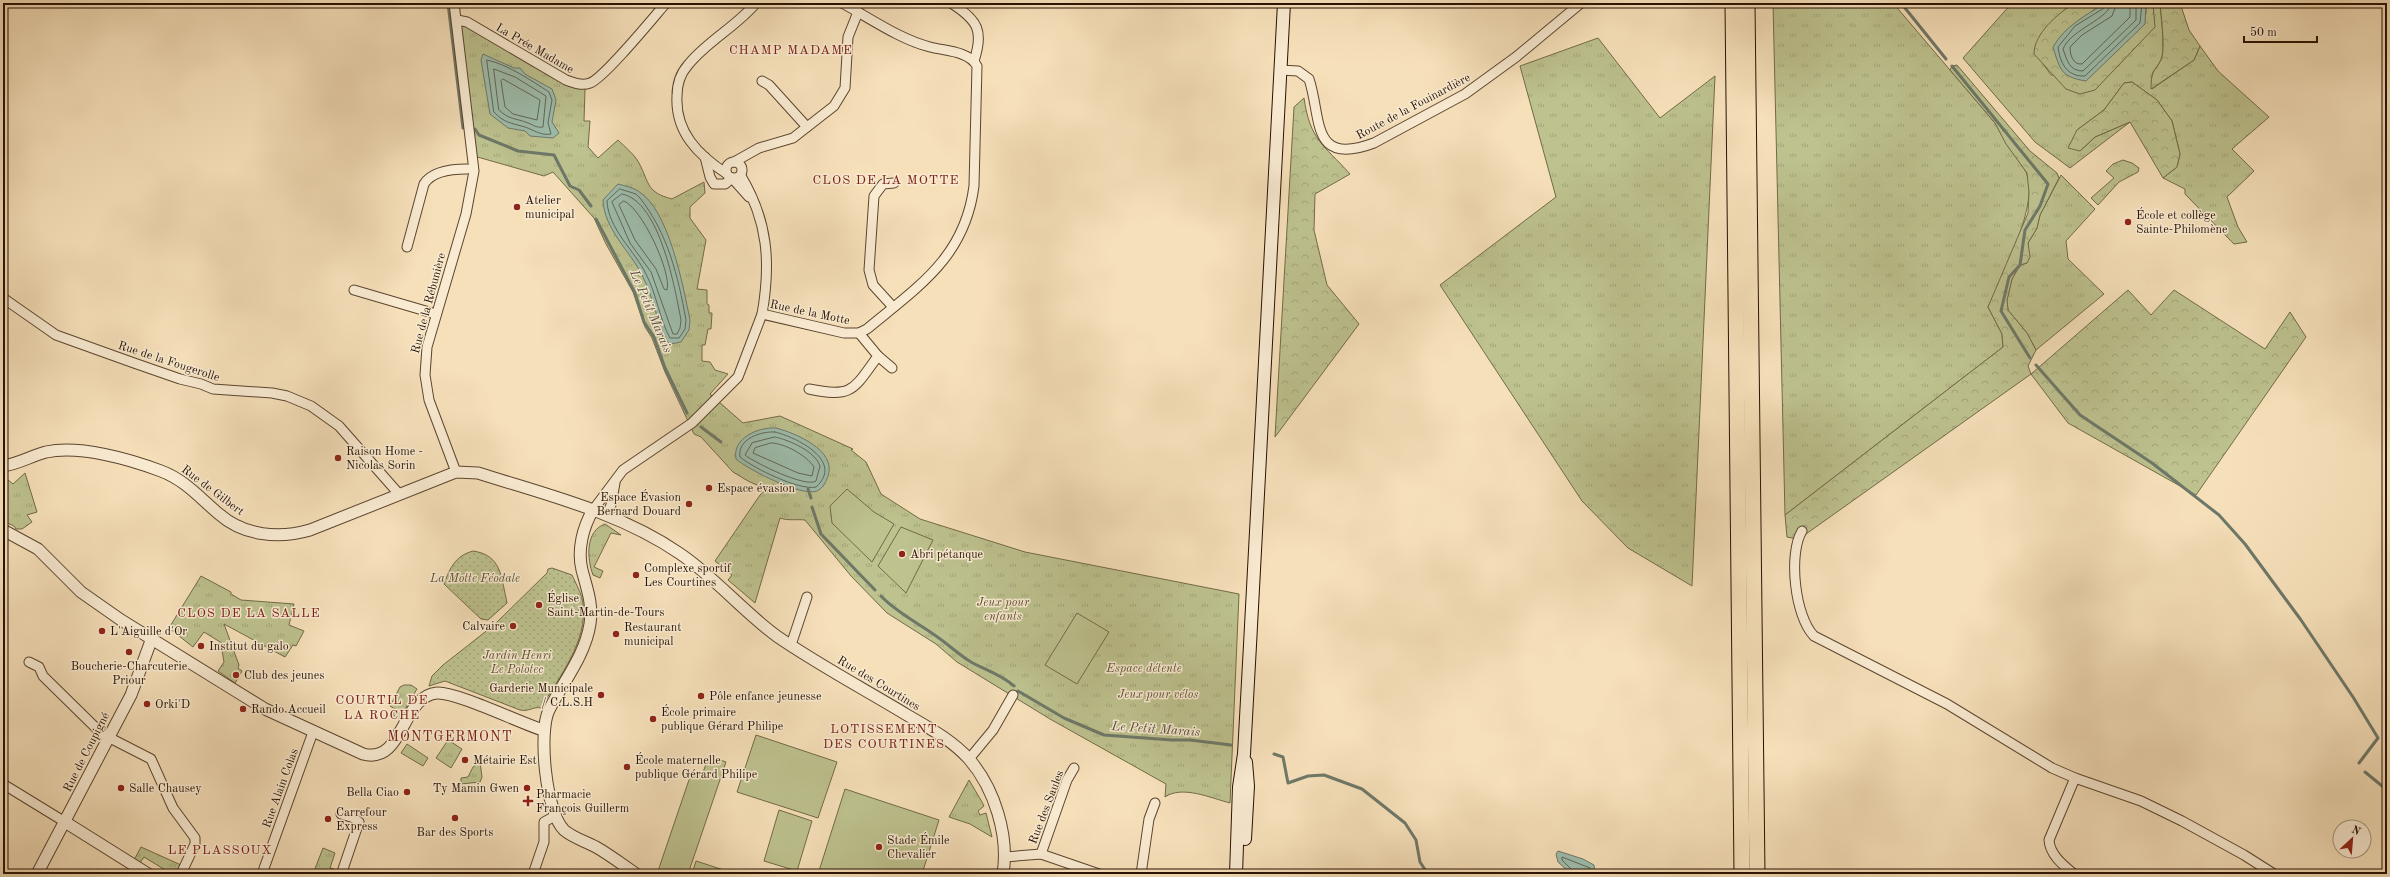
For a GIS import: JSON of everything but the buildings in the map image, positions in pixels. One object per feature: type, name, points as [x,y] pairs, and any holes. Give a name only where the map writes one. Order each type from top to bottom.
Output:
[{"type":"highway","points":[[1733,3],[1742,874]]},
{"type":"highway","points":[[1747,3],[1756,874]]},
{"type":"main road","points":[[1236,874],[1239,787],[1244,754],[1284,3]]},
{"type":"main road","points":[[1244,754],[1248,768],[1244,874]]},
{"type":"street","name":"Rue de la Rébunière","points":[[454,3],[474,171],[466,214],[427,347],[425,376],[431,405],[456,472]]},
{"type":"street","name":"La Prée Madame","points":[[457,20],[467,22],[566,80],[583,85],[594,81],[606,70],[666,3]]},
{"type":"street","points":[[735,176],[705,157],[690,142],[680,125],[676,104],[678,82],[681,74],[694,58],[744,16],[756,3]]},
{"type":"street","points":[[842,3],[911,40],[928,47],[964,55],[974,61]]},
{"type":"street","name":"Rue de la Motte","points":[[593,510],[623,470],[637,459],[692,424],[738,377],[762,314],[844,333],[859,332],[867,328],[893,307],[942,263],[953,250],[967,222],[974,186],[976,66],[974,61],[978,50],[979,29],[968,15],[951,3]]},
{"type":"street","name":"Route de la Fouinardière","points":[[1280,70],[1298,71],[1309,79],[1318,126],[1328,143],[1347,150],[1358,149],[1374,143],[1465,94],[1516,57],[1581,3]]},
{"type":"street","points":[[762,314],[767,250],[762,223],[753,201],[727,166],[759,148],[786,141],[834,106],[841,97],[847,76],[848,37],[858,12]]},
{"type":"street","points":[[762,81],[769,85],[806,127]]},
{"type":"street","points":[[705,157],[710,177],[714,184],[725,184],[735,176],[759,148]]},
{"type":"street","points":[[705,157],[741,165],[735,176]]},
{"type":"street","points":[[407,247],[424,184],[428,178],[437,174],[467,169]]},
{"type":"street","points":[[893,307],[873,284],[869,270],[874,196],[883,184],[894,183]]},
{"type":"street","points":[[354,290],[436,314]]},
{"type":"street","name":"Rue de la Fougerolle","points":[[3,298],[56,335],[134,364],[213,389],[272,393],[287,396],[311,406],[339,426],[399,494]]},
{"type":"street","points":[[859,332],[878,356],[892,368]]},
{"type":"street","points":[[809,389],[829,393],[846,392],[866,372],[878,356]]},
{"type":"street","name":"Rue de Gilbert","points":[[3,466],[18,463],[42,453],[67,450],[91,452],[138,464],[162,471],[184,482],[234,524],[249,531],[269,535],[289,535],[310,530],[456,472]]},
{"type":"street","name":"Rue de Gilbert","points":[[3,476],[18,463]]},
{"type":"street","points":[[456,472],[478,473],[593,510],[582,536],[580,557],[590,598],[589,632],[581,654],[548,712],[543,730],[546,771],[555,816],[564,829],[608,855],[636,874]]},
{"type":"street","name":"Rue de la Motte","points":[[607,514],[612,501],[615,482]]},
{"type":"street","name":"Rue des Courtines","points":[[593,510],[607,514],[639,528],[681,554],[768,628],[791,645],[936,732],[969,759],[979,772],[996,808],[1002,828],[1005,857],[1003,874]]},
{"type":"street","points":[[3,530],[38,549],[93,602],[265,709],[363,754],[373,755],[384,751],[394,742],[422,700],[437,693],[454,696],[543,730]]},
{"type":"street","points":[[1802,531],[1795,548],[1797,583],[1802,619],[1808,630],[1814,636],[1946,704],[2032,757],[2075,778],[2141,801],[2244,854],[2274,874]]},
{"type":"street","points":[[791,645],[807,597]]},
{"type":"street","name":"Rue de Coupigné","points":[[37,874],[136,684],[152,638]]},
{"type":"street","points":[[29,662],[39,667],[43,676],[108,737],[151,759],[173,808],[195,838],[195,844],[181,874]]},
{"type":"street","points":[[969,759],[993,730],[1013,695]]},
{"type":"street","name":"Rue Alain Colas","points":[[262,874],[313,732]]},
{"type":"street","name":"Rue des Saules","points":[[1041,854],[1067,780],[1074,768]]},
{"type":"street","points":[[2074,874],[2054,856],[2049,847],[2048,840],[2075,778]]},
{"type":"street","points":[[3,784],[148,874]]},
{"type":"street","points":[[1141,874],[1149,819],[1155,803]]},
{"type":"street","points":[[341,814],[354,818],[359,822],[342,872]]},
{"type":"street","points":[[533,874],[544,842],[544,822],[555,816]]},
{"type":"street","points":[[1005,857],[1041,854],[1099,874]]},
{"type":"green space","points":[[1773,3],[1893,3],[1995,123],[2026,172],[2029,185],[2028,201],[2018,240],[1988,307],[2002,334],[2003,347],[1785,515]]},
{"type":"green space","points":[[2012,3],[2074,3],[2064,10],[2040,35],[2044,65],[2051,75],[2111,73],[2154,27],[2153,3],[2160,3],[2163,52],[2160,62],[2153,73],[2152,89],[2194,60],[2200,46],[2218,71],[2269,117],[2232,149],[2254,171],[2227,197],[2238,227],[2247,242],[2234,244],[2185,194],[2185,189],[2163,178],[2177,167],[2180,154],[2172,121],[2157,100],[2132,82],[2124,83],[2104,110],[2077,130],[2080,151],[2095,137],[2130,122],[2070,168],[2035,142],[1963,58]]},
{"type":"green space","points":[[2074,3],[2105,3],[2092,11],[2146,14],[2146,3],[2153,4],[2155,27],[2095,90],[2080,94],[2066,89],[2034,54],[2035,46],[2042,32],[2054,18]]},
{"type":"green space","points":[[2160,3],[2180,3],[2189,30],[2200,46],[2194,60],[2151,89],[2153,73],[2160,62],[2163,52]]},
{"type":"green space","points":[[459,25],[468,27],[585,89],[584,121],[590,121],[588,147],[598,158],[618,140],[637,160],[643,170],[647,182],[653,190],[672,199],[704,182],[705,193],[690,207],[690,218],[706,240],[697,289],[707,290],[707,304],[709,305],[709,313],[712,313],[711,329],[708,329],[705,345],[702,345],[702,361],[710,362],[715,370],[728,374],[710,394],[743,423],[780,416],[853,449],[851,450],[866,462],[881,494],[920,519],[1025,552],[1239,594],[1230,803],[1188,792],[1180,792],[1165,797],[1166,784],[1050,719],[957,662],[936,644],[887,613],[851,576],[805,520],[789,520],[780,518],[755,603],[728,580],[732,575],[715,561],[760,495],[763,492],[770,491],[733,472],[701,437],[694,434],[665,372],[652,338],[645,327],[633,292],[606,244],[594,218],[553,172],[544,176],[474,156]]},
{"type":"green space","points":[[1598,38],[1660,118],[1715,76],[1692,586],[1628,548],[1582,501],[1440,285],[1556,197],[1520,66]]},
{"type":"green space","points":[[1957,65],[2030,151],[2057,173],[2059,178],[2040,215],[2037,228],[2028,243],[2030,257],[2027,263],[2020,265],[2012,279],[2007,300],[2008,310],[2027,333],[2036,350],[2028,366],[2031,374],[1806,534],[1797,539],[1787,537],[1785,515],[2003,347],[2002,334],[1988,307],[2028,213],[2029,192],[2027,173],[2006,144],[1995,123],[1950,70],[1952,66]]},
{"type":"green space","points":[[2132,82],[2157,100],[2172,121],[2180,154],[2177,167],[2163,178],[2130,122],[2095,137],[2080,151],[2068,148],[2077,130],[2104,110],[2124,83]]},
{"type":"green space","points":[[1304,98],[1314,133],[1325,148],[1350,174],[1315,194],[1314,230],[1327,285],[1359,324],[1275,437],[1294,107]]},
{"type":"green space","points":[[2123,160],[2132,163],[2139,168],[2138,172],[2119,182],[2098,205],[2091,198],[2114,178],[2106,171],[2113,164]]},
{"type":"green space","points":[[2061,175],[2095,209],[2066,241],[2068,259],[2104,294],[2036,350],[2027,333],[2008,310],[2007,300],[2012,279],[2020,265],[2027,263],[2028,243],[2037,228],[2040,215]]},
{"type":"green space","points":[[2128,290],[2151,315],[2174,290],[2265,349],[2290,312],[2306,337],[2196,495],[2068,423],[2031,374]]},
{"type":"green space","points":[[25,473],[37,512],[27,515],[32,522],[22,529],[16,529],[14,526],[3,521],[3,482],[7,479],[13,484]]},
{"type":"green space","points":[[847,489],[874,512],[894,524],[872,562],[832,523],[830,506]]},
{"type":"green space","points":[[605,524],[621,535],[611,533],[594,567],[603,571],[600,578],[593,575],[589,546],[594,533],[598,528]]},
{"type":"green space","points":[[901,527],[933,540],[906,593],[878,566]]},
{"type":"green space","name":"La Motte Féodale","points":[[473,551],[482,553],[494,562],[503,582],[507,603],[488,620],[481,619],[444,584],[457,559]]},
{"type":"green space","name":"Jardin Henri Le Polotec","points":[[552,568],[572,575],[579,589],[583,604],[583,618],[581,632],[571,658],[541,708],[520,710],[445,681],[429,686],[432,676],[443,665],[494,625],[547,573],[548,569]]},
{"type":"green space","points":[[201,576],[231,592],[231,594],[241,600],[294,604],[289,625],[304,631],[296,646],[293,645],[285,657],[224,624],[239,665],[238,668],[242,671],[235,683],[218,671],[224,662],[222,650],[225,645],[204,632],[193,647],[169,628]]},
{"type":"green space","points":[[1077,613],[1109,632],[1077,684],[1045,665]]},
{"type":"green space","points":[[404,685],[411,685],[417,689],[399,719],[392,714],[395,709],[390,706],[400,687]]},
{"type":"green space","points":[[756,735],[837,762],[818,818],[737,792]]},
{"type":"green space","points":[[448,740],[462,749],[451,768],[436,758]]},
{"type":"green space","points":[[407,744],[428,758],[423,766],[401,753]]},
{"type":"green space","points":[[709,756],[726,762],[688,874],[667,874],[658,871],[692,771],[702,775]]},
{"type":"green space","points":[[480,762],[482,777],[480,782],[461,784],[461,778],[468,777],[473,767]]},
{"type":"green space","points":[[969,780],[984,806],[978,811],[980,815],[986,813],[992,837],[970,824],[949,817]]},
{"type":"green space","name":"Stade Émile Chevalier","points":[[845,789],[939,820],[922,874],[818,874]]},
{"type":"green space","points":[[779,810],[812,821],[797,871],[764,861]]},
{"type":"green space","points":[[141,847],[181,865],[177,874],[172,874],[144,857],[139,864],[134,860]]},
{"type":"green space","points":[[323,848],[335,853],[330,868],[334,869],[335,874],[313,874]]},
{"type":"green space","points":[[696,861],[730,872],[729,874],[692,874]]},
{"type":"water","points":[[2105,3],[2146,3],[2145,24],[2086,81],[2066,75],[2060,67],[2053,47],[2069,27]]},
{"type":"water","points":[[483,54],[514,68],[520,68],[525,74],[552,89],[556,100],[552,122],[559,133],[553,138],[530,136],[525,131],[508,128],[490,114],[481,60]]},
{"type":"water","points":[[618,184],[638,191],[649,200],[666,231],[679,269],[690,320],[689,330],[681,342],[670,344],[667,341],[646,283],[637,266],[618,239],[604,211],[603,200]]},
{"type":"water","points":[[776,428],[793,434],[812,444],[821,451],[826,458],[829,467],[828,476],[824,485],[819,490],[810,492],[788,486],[763,476],[736,459],[738,445],[748,435],[762,429]]},
{"type":"water","points":[[1558,851],[1583,859],[1594,865],[1595,874],[1571,874],[1558,862],[1556,854]]},
{"type":"waterway","name":"Le Petit Marais","points":[[445,3],[448,3],[463,128],[465,128]]},
{"type":"waterway","points":[[1901,3],[1946,59]]},
{"type":"waterway","points":[[1952,66],[2048,184],[2040,206],[2025,230],[2020,265],[2009,277],[2001,311],[2030,358]]},
{"type":"waterway","name":"Le Petit Marais","points":[[475,129],[479,135],[518,151],[554,155],[570,186],[579,190],[591,206]]},
{"type":"waterway","name":"Le Petit Marais","points":[[596,219],[635,293],[644,322],[654,337],[665,368],[687,413]]},
{"type":"waterway","points":[[2036,365],[2080,415],[2152,463],[2219,515],[2245,544],[2301,620],[2353,697],[2378,738],[2359,763]]},
{"type":"waterway","name":"Le Petit Marais","points":[[701,427],[721,442]]},
{"type":"waterway","name":"Le Petit Marais","points":[[808,489],[811,498]]},
{"type":"waterway","name":"Le Petit Marais","points":[[812,507],[821,534],[875,590]]},
{"type":"waterway","name":"Le Petit Marais","points":[[881,596],[900,612],[967,659],[976,665],[998,675],[1014,686]]},
{"type":"waterway","name":"Le Petit Marais","points":[[1018,691],[1064,718],[1104,735],[1190,740],[1231,745]]},
{"type":"waterway","name":"Le Petit Marais","points":[[1274,754],[1283,757],[1288,783],[1308,776],[1324,775],[1362,789],[1405,823],[1416,840],[1420,862],[1428,874]]},
{"type":"waterway","points":[[2365,772],[2387,790]]},
{"type":"place","name":"Atelier municipal","points":[[517,207]]},
{"type":"place","name":"École et collège Sainte-Philomène","points":[[2128,222]]},
{"type":"place","name":"Raison Home - Nicolas Sorin","points":[[338,458]]},
{"type":"place","name":"Espace évasion","points":[[709,488]]},
{"type":"place","name":"Espace Évasion Bernard Douard","points":[[689,504]]},
{"type":"place","name":"Abri pétanque","points":[[902,554]]},
{"type":"place","name":"Complexe sportif Les Courtines","points":[[636,575]]},
{"type":"place","name":"Église Saint-Martin-de-Tours","points":[[539,605]]},
{"type":"place","name":"Calvaire","points":[[513,626]]},
{"type":"place","name":"L'Aiguille d'Or","points":[[102,631]]},
{"type":"place","name":"Restaurant municipal","points":[[616,634]]},
{"type":"place","name":"Institut du galo","points":[[201,646]]},
{"type":"place","name":"Boucherie-Charcuterie Priour","points":[[129,652]]},
{"type":"place","name":"Club des jeunes","points":[[236,675]]},
{"type":"place","name":"Garderie Municipale / C.L.S.H","points":[[601,695]]},
{"type":"place","name":"Pôle enfance jeunesse","points":[[701,696]]},
{"type":"place","name":"Orki'D","points":[[147,704]]},
{"type":"place","name":"Rando Accueil","points":[[243,709]]},
{"type":"place","name":"École primaire publique Gérard Philipe","points":[[653,719]]},
{"type":"place","name":"Métairie Est","points":[[465,760]]},
{"type":"place","name":"École maternelle publique Gérard Philipe","points":[[627,767]]},
{"type":"place","name":"Salle Chausey","points":[[121,788]]},
{"type":"place","name":"Ty Mamin Gwen","points":[[527,788]]},
{"type":"place","name":"Bella Ciao","points":[[407,792]]},
{"type":"place","name":"Pharmacie François Guillerm","points":[[528,801]]},
{"type":"place","name":"Bar des Sports","points":[[455,818]]},
{"type":"place","name":"Carrefour Express","points":[[328,819]]},
{"type":"place","name":"Stade Émile Chevalier","points":[[879,847]]},
{"type":"district","name":"CHAMP MADAME","points":[[791,49]]},
{"type":"district","name":"CLOS DE LA MOTTE","points":[[886,179]]},
{"type":"district","name":"CLOS DE LA SALLE","points":[[249,612]]},
{"type":"district","name":"COURTIL DE LA ROCHE","points":[[382,706]]},
{"type":"district","name":"MONTGERMONT","points":[[450,736]]},
{"type":"district","name":"LOTISSEMENT DES COURTINES","points":[[884,736]]},
{"type":"district","name":"LE PLASSOUX","points":[[220,849]]},
{"type":"park label","name":"Jeux pour enfants","points":[[1003,609]]},
{"type":"park label","name":"Espace détente","points":[[1144,668]]},
{"type":"park label","name":"Jeux pour vélos","points":[[1158,694]]}]
